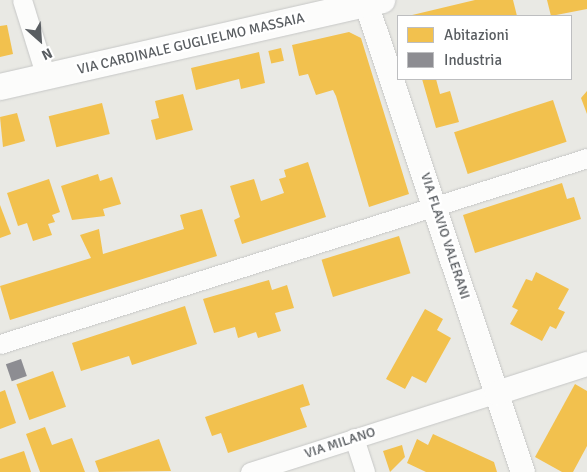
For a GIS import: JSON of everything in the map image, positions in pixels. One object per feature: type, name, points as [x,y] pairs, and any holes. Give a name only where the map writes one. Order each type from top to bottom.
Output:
[{"type":"main road","name":"VIA CARDINALE GUGLIELMO MASSAIA","points":[[0,87],[371,1]]},
{"type":"street","points":[[22,0],[46,77]]},
{"type":"street","name":"VIA FLAVIO VALERANI","points":[[371,1],[435,206],[523,472]]},
{"type":"street","points":[[0,344],[587,158]]},
{"type":"street","points":[[497,393],[587,364]]},
{"type":"street","name":"VIA MILANO","points":[[250,472],[497,393]]},
{"type":"street","points":[[354,438],[365,472]]},
{"type":"building: Abitazioni","points":[[475,0],[513,0],[517,15],[412,15]]},
{"type":"building: Abitazioni","points":[[547,0],[587,0],[587,9],[551,15]]},
{"type":"building: Abitazioni","points":[[7,25],[13,54],[0,57],[0,26]]},
{"type":"building: Abitazioni","points":[[349,32],[361,38],[409,194],[369,207],[336,96],[333,90],[316,95],[308,74],[299,76],[292,45]]},
{"type":"building: Abitazioni","points":[[281,48],[284,61],[271,64],[268,51]]},
{"type":"building: Abitazioni","points":[[259,52],[265,83],[241,89],[239,79],[196,90],[191,68]]},
{"type":"building: Abitazioni","points":[[422,80],[436,80],[440,94],[450,91],[459,122],[436,128]]},
{"type":"building: Abitazioni","points":[[587,91],[587,114],[581,98]]},
{"type":"building: Abitazioni","points":[[183,94],[193,130],[156,140],[151,120],[159,118],[155,101]]},
{"type":"building: Abitazioni","points":[[553,100],[567,142],[468,174],[454,132]]},
{"type":"building: Abitazioni","points":[[102,103],[110,134],[56,147],[49,116]]},
{"type":"building: Abitazioni","points":[[17,113],[25,141],[3,147],[0,117]]},
{"type":"building: Abitazioni","points":[[308,162],[326,217],[242,244],[234,220],[240,217],[230,186],[254,179],[261,201],[284,193],[279,179],[286,177],[284,170]]},
{"type":"building: Abitazioni","points":[[98,174],[100,181],[112,177],[121,204],[103,209],[105,216],[72,220],[61,186]]},
{"type":"building: Abitazioni","points":[[49,179],[60,212],[52,215],[55,222],[48,224],[52,235],[33,241],[27,223],[18,226],[7,193]]},
{"type":"building: Abitazioni","points":[[562,183],[567,199],[574,197],[581,219],[475,253],[463,215]]},
{"type":"building: Abitazioni","points":[[0,205],[11,234],[0,238]]},
{"type":"building: Abitazioni","points":[[202,209],[217,256],[10,320],[0,286],[91,258],[80,235],[99,229],[103,254],[184,229],[180,215]]},
{"type":"building: Abitazioni","points":[[399,236],[410,273],[333,297],[322,260]]},
{"type":"building: Abitazioni","points":[[536,272],[569,289],[558,309],[565,312],[556,329],[550,326],[542,341],[510,324],[518,310],[512,307],[526,279],[532,281]]},
{"type":"building: Abitazioni","points":[[269,280],[272,290],[287,285],[294,308],[275,313],[281,331],[258,338],[256,332],[238,338],[235,327],[214,333],[203,299]]},
{"type":"building: Abitazioni","points":[[185,306],[197,344],[132,365],[129,356],[81,371],[72,343]]},
{"type":"building: Abitazioni","points":[[425,309],[443,319],[437,330],[451,338],[426,383],[412,376],[405,389],[386,379]]},
{"type":"building: Abitazioni","points":[[53,371],[66,407],[29,420],[16,384]]},
{"type":"building: Abitazioni","points":[[303,384],[310,405],[300,408],[307,427],[228,453],[221,433],[212,436],[205,417]]},
{"type":"building: Abitazioni","points":[[575,384],[587,391],[587,446],[573,472],[562,472],[535,457]]},
{"type":"building: Abitazioni","points":[[5,390],[16,423],[0,429],[0,392]]},
{"type":"building: Abitazioni","points":[[45,427],[52,445],[72,438],[85,472],[40,472],[26,434]]},
{"type":"building: Abitazioni","points":[[433,434],[494,462],[497,472],[426,472],[407,463],[417,439],[428,445]]},
{"type":"building: Abitazioni","points":[[159,439],[171,471],[99,472],[95,461]]},
{"type":"building: Abitazioni","points":[[402,445],[405,457],[390,472],[383,451]]},
{"type":"building: Abitazioni","points":[[24,451],[31,472],[0,472],[0,459]]},
{"type":"building: Industria","points":[[21,359],[27,376],[12,381],[6,364]]}]
